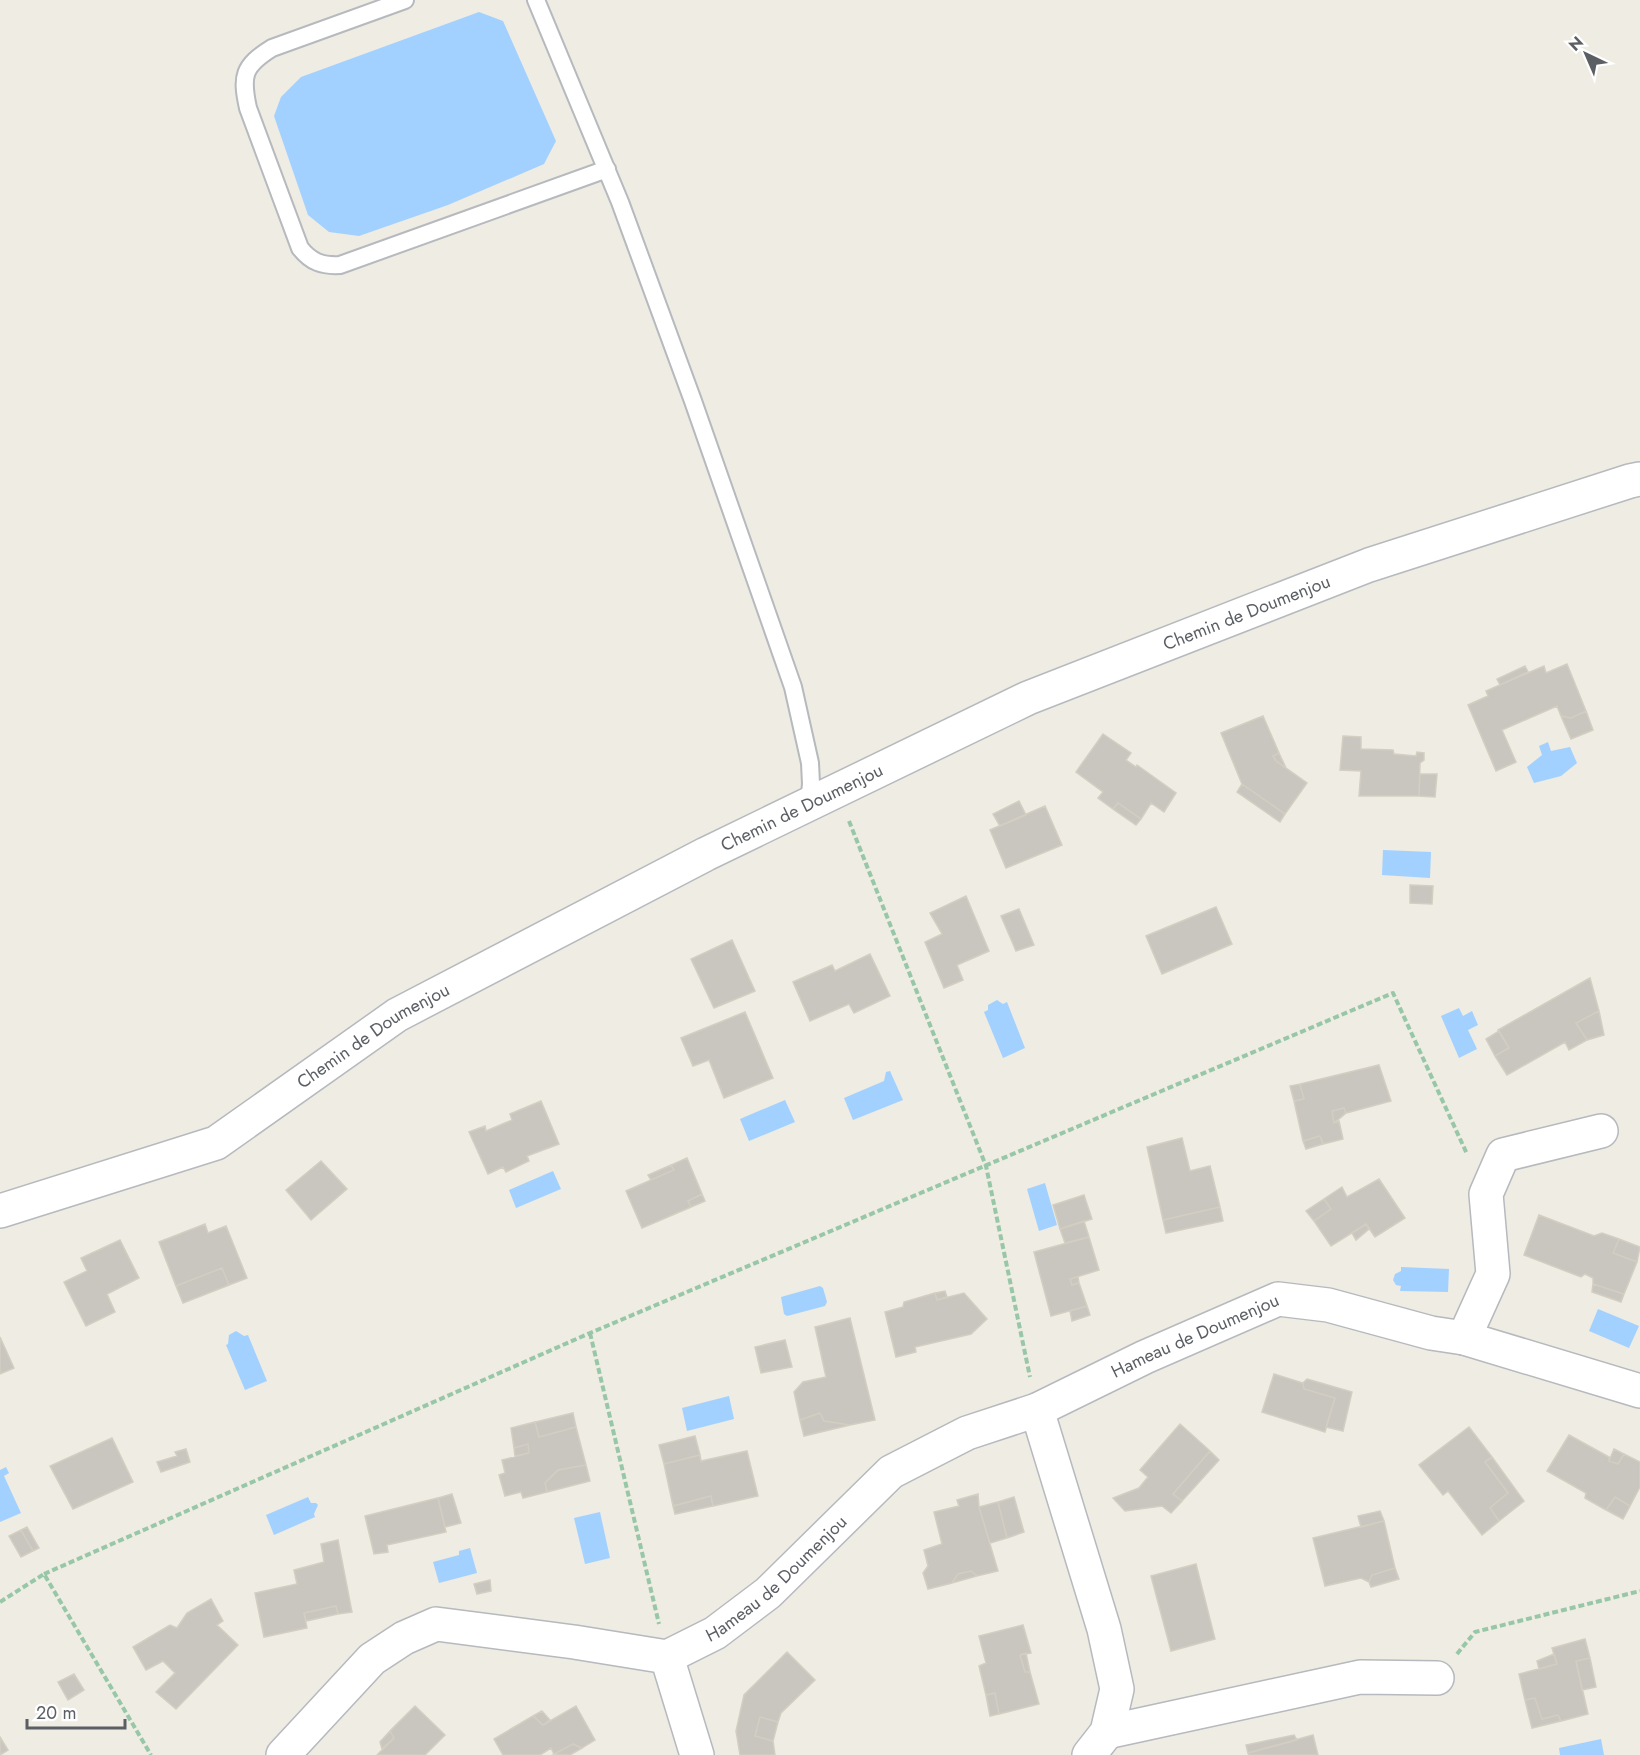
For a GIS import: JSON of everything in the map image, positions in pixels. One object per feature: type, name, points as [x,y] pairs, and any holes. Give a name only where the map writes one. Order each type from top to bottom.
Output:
[{"type":"street","name":"Chemin de Doumenjou","points":[[0,1211],[216,1143],[397,1015],[706,854],[1028,698],[1369,565],[1640,479]]},
{"type":"street","points":[[1464,1338],[1492,1274],[1486,1194],[1503,1155],[1601,1131]]},
{"type":"street","name":"Hameau de Doumenjou","points":[[667,1657],[715,1633],[768,1593],[891,1472],[967,1433],[1037,1410],[1145,1357],[1278,1299],[1328,1305],[1431,1333],[1464,1338],[1640,1391]]},
{"type":"street","points":[[1037,1410],[1104,1629],[1117,1689],[1098,1743]]},
{"type":"street","points":[[283,1755],[372,1659],[404,1638],[436,1624],[667,1657],[697,1755]]},
{"type":"street","points":[[1098,1743],[1360,1677],[1437,1678]]},
{"type":"lane","points":[[405,0],[272,48],[258,57],[246,74],[243,86],[248,108],[300,248],[308,258],[317,264],[340,265],[607,169]]},
{"type":"lane","points":[[536,0],[607,169],[693,401],[793,687],[810,764],[811,784],[822,797]]},
{"type":"path","points":[[822,797],[986,1166],[1037,1410]]},
{"type":"path","points":[[0,1602],[44,1574],[590,1333],[1393,993],[1486,1194]]},
{"type":"path","points":[[590,1333],[667,1657]]},
{"type":"path","points":[[44,1574],[151,1755]]},
{"type":"path","points":[[1437,1678],[1475,1632],[1640,1591]]},
{"type":"water","points":[[479,12],[503,21],[556,141],[544,164],[448,205],[359,236],[329,232],[308,215],[274,116],[281,97],[301,77]]},
{"type":"water","points":[[1548,742],[1551,751],[1570,747],[1577,763],[1561,776],[1534,783],[1527,767],[1542,755],[1539,746]]},
{"type":"water","points":[[1383,850],[1431,852],[1430,878],[1382,875]]},
{"type":"water","points":[[997,1000],[1003,1004],[1007,1002],[1025,1048],[1003,1058],[984,1012],[988,1010],[988,1005]]},
{"type":"water","points":[[1459,1008],[1463,1016],[1472,1011],[1478,1025],[1468,1030],[1477,1049],[1459,1058],[1441,1016]]},
{"type":"water","points":[[890,1071],[903,1100],[853,1120],[844,1098],[884,1081],[886,1072]]},
{"type":"water","points":[[785,1100],[795,1122],[749,1141],[740,1119]]},
{"type":"water","points":[[553,1171],[561,1189],[516,1208],[509,1190]]},
{"type":"water","points":[[1045,1183],[1057,1225],[1039,1231],[1027,1189]]},
{"type":"water","points":[[1401,1267],[1449,1269],[1448,1292],[1400,1291],[1401,1286],[1396,1285],[1393,1280],[1395,1274],[1401,1271]]},
{"type":"water","points":[[820,1286],[823,1288],[827,1302],[825,1306],[787,1316],[784,1314],[781,1297]]},
{"type":"water","points":[[1598,1309],[1639,1326],[1629,1348],[1589,1331]]},
{"type":"water","points":[[236,1331],[244,1336],[248,1335],[267,1381],[245,1390],[226,1345],[229,1335]]},
{"type":"water","points":[[729,1396],[734,1419],[687,1431],[682,1408]]},
{"type":"water","points":[[6,1467],[9,1473],[4,1476],[21,1513],[0,1522],[0,1470]]},
{"type":"water","points":[[308,1497],[311,1503],[318,1505],[315,1517],[274,1535],[266,1515]]},
{"type":"water","points":[[600,1512],[610,1558],[585,1564],[574,1518]]},
{"type":"water","points":[[470,1548],[477,1573],[439,1583],[433,1562],[459,1555],[459,1551]]},
{"type":"water","points":[[1601,1739],[1604,1755],[1560,1755],[1559,1748]]},
{"type":"building","points":[[1567,664],[1586,711],[1571,718],[1561,716],[1557,706],[1502,730],[1516,762],[1496,771],[1468,705],[1488,696],[1486,691],[1544,666],[1546,673]]},
{"type":"building","points":[[1525,666],[1528,672],[1500,685],[1497,679]]},
{"type":"building","points":[[1586,711],[1593,730],[1571,739],[1561,716],[1571,718]]},
{"type":"building","points":[[1263,716],[1279,753],[1273,756],[1276,761],[1307,783],[1285,814],[1242,784],[1221,733]]},
{"type":"building","points":[[1103,734],[1131,753],[1126,760],[1136,767],[1137,765],[1176,793],[1164,812],[1151,803],[1141,819],[1118,803],[1113,809],[1098,798],[1103,792],[1076,772]]},
{"type":"building","points":[[1343,736],[1361,737],[1361,749],[1393,750],[1394,754],[1416,756],[1417,752],[1424,753],[1424,760],[1420,763],[1419,796],[1359,796],[1361,771],[1340,770]]},
{"type":"building","points":[[1279,753],[1286,768],[1273,756]]},
{"type":"building","points":[[1420,774],[1437,774],[1435,797],[1419,796]]},
{"type":"building","points":[[1242,784],[1285,814],[1280,822],[1237,792]]},
{"type":"building","points":[[1019,801],[1026,815],[1000,826],[993,814]]},
{"type":"building","points":[[1118,803],[1141,819],[1136,825],[1113,809]]},
{"type":"building","points":[[1045,806],[1062,845],[1006,868],[990,830]]},
{"type":"building","points":[[1410,885],[1433,886],[1432,904],[1410,903]]},
{"type":"building","points":[[966,896],[989,951],[957,965],[963,980],[944,988],[925,942],[942,934],[930,913]]},
{"type":"building","points":[[1216,907],[1232,944],[1162,974],[1146,936]]},
{"type":"building","points":[[1019,909],[1034,945],[1016,951],[1001,916]]},
{"type":"building","points":[[732,940],[755,991],[714,1008],[691,959]]},
{"type":"building","points":[[870,954],[890,996],[854,1013],[849,1004],[810,1021],[793,982],[832,965],[835,971]]},
{"type":"building","points":[[1590,978],[1599,1011],[1576,1023],[1587,1040],[1569,1050],[1565,1042],[1507,1075],[1495,1056],[1509,1048],[1498,1030]]},
{"type":"building","points":[[1599,1011],[1604,1035],[1587,1040],[1576,1023]]},
{"type":"building","points":[[745,1012],[773,1078],[724,1098],[709,1060],[693,1066],[681,1038]]},
{"type":"building","points":[[1499,1031],[1509,1048],[1495,1056],[1486,1039]]},
{"type":"building","points":[[1379,1065],[1391,1101],[1346,1113],[1344,1108],[1332,1111],[1334,1123],[1339,1121],[1343,1139],[1323,1144],[1320,1136],[1303,1141],[1294,1101],[1304,1099],[1300,1084]]},
{"type":"building","points":[[1300,1084],[1304,1099],[1294,1101],[1290,1086]]},
{"type":"building","points":[[541,1101],[559,1144],[527,1156],[529,1161],[506,1172],[503,1167],[488,1174],[469,1132],[485,1126],[486,1131],[512,1120],[510,1114]]},
{"type":"building","points":[[1344,1108],[1346,1113],[1334,1123],[1332,1111]]},
{"type":"building","points":[[1320,1136],[1323,1144],[1306,1149],[1303,1141]]},
{"type":"building","points":[[1182,1138],[1190,1171],[1210,1166],[1220,1207],[1163,1220],[1147,1147]]},
{"type":"building","points":[[687,1158],[702,1194],[688,1201],[691,1207],[642,1228],[626,1191],[674,1170],[671,1165]]},
{"type":"building","points":[[321,1161],[347,1189],[311,1220],[286,1190]]},
{"type":"building","points":[[671,1165],[674,1170],[651,1180],[648,1175]]},
{"type":"building","points":[[1379,1179],[1405,1218],[1375,1237],[1366,1224],[1331,1246],[1314,1221],[1331,1209],[1324,1199],[1342,1187],[1347,1197]]},
{"type":"building","points":[[702,1194],[705,1201],[691,1207],[688,1201]]},
{"type":"building","points":[[1084,1195],[1092,1219],[1060,1229],[1053,1205]]},
{"type":"building","points":[[1324,1199],[1331,1209],[1314,1221],[1306,1211]]},
{"type":"building","points":[[1220,1207],[1223,1221],[1166,1233],[1163,1220]]},
{"type":"building","points":[[1539,1215],[1594,1236],[1602,1233],[1619,1239],[1613,1253],[1637,1262],[1624,1294],[1593,1284],[1593,1278],[1585,1274],[1581,1277],[1524,1255]]},
{"type":"building","points":[[1084,1221],[1089,1237],[1065,1243],[1060,1229]]},
{"type":"building","points":[[205,1224],[208,1233],[226,1226],[247,1278],[229,1285],[222,1268],[176,1286],[159,1242]]},
{"type":"building","points":[[1366,1224],[1369,1229],[1356,1240],[1352,1233]]},
{"type":"building","points":[[1089,1237],[1099,1270],[1070,1279],[1072,1285],[1079,1283],[1087,1306],[1051,1316],[1034,1252]]},
{"type":"building","points":[[1619,1239],[1640,1247],[1637,1262],[1613,1253]]},
{"type":"building","points":[[120,1240],[139,1278],[107,1294],[115,1312],[86,1326],[64,1282],[87,1271],[81,1258]]},
{"type":"building","points":[[222,1268],[229,1285],[183,1303],[176,1286]]},
{"type":"building","points":[[1078,1277],[1079,1283],[1072,1285],[1070,1279]]},
{"type":"building","points":[[1593,1284],[1624,1294],[1621,1302],[1592,1292]]},
{"type":"building","points":[[945,1291],[947,1297],[937,1300],[935,1293]]},
{"type":"building","points":[[935,1293],[937,1300],[964,1293],[987,1319],[971,1334],[915,1347],[916,1352],[896,1357],[885,1312],[903,1307],[904,1302]]},
{"type":"building","points":[[1087,1306],[1090,1315],[1072,1321],[1070,1311]]},
{"type":"building","points":[[850,1318],[875,1420],[850,1425],[824,1421],[820,1413],[800,1420],[794,1392],[803,1382],[826,1377],[815,1327]]},
{"type":"building","points":[[0,1337],[14,1368],[0,1374]]},
{"type":"building","points":[[785,1340],[792,1367],[761,1373],[755,1347]]},
{"type":"building","points":[[1274,1374],[1303,1383],[1304,1389],[1335,1398],[1325,1432],[1262,1412]]},
{"type":"building","points":[[1307,1379],[1352,1392],[1343,1431],[1326,1427],[1335,1398],[1304,1389],[1303,1383]]},
{"type":"building","points":[[573,1413],[576,1427],[539,1437],[535,1422]]},
{"type":"building","points":[[820,1413],[824,1421],[850,1425],[804,1436],[800,1420]]},
{"type":"building","points":[[535,1422],[539,1437],[576,1427],[586,1465],[558,1470],[545,1483],[547,1492],[523,1498],[521,1492],[505,1496],[499,1475],[505,1473],[502,1460],[529,1453],[528,1444],[514,1448],[511,1428]]},
{"type":"building","points":[[1180,1424],[1210,1451],[1173,1494],[1182,1501],[1171,1513],[1162,1506],[1125,1511],[1113,1498],[1139,1488],[1148,1477],[1140,1470]]},
{"type":"building","points":[[1469,1427],[1492,1457],[1485,1462],[1508,1493],[1490,1508],[1499,1521],[1482,1535],[1448,1491],[1443,1495],[1419,1465]]},
{"type":"building","points":[[1569,1435],[1609,1457],[1609,1461],[1618,1464],[1624,1454],[1640,1462],[1640,1487],[1630,1506],[1615,1497],[1606,1510],[1585,1498],[1586,1493],[1547,1471]]},
{"type":"building","points":[[695,1436],[700,1455],[664,1464],[659,1445]]},
{"type":"building","points":[[112,1438],[133,1482],[73,1509],[50,1466]]},
{"type":"building","points":[[528,1444],[529,1453],[515,1456],[514,1448]]},
{"type":"building","points":[[186,1449],[190,1462],[161,1472],[157,1462],[177,1456],[175,1452]]},
{"type":"building","points":[[1614,1449],[1624,1454],[1618,1464],[1609,1461]]},
{"type":"building","points":[[747,1451],[758,1496],[713,1506],[711,1496],[673,1506],[664,1464],[700,1455],[701,1461]]},
{"type":"building","points":[[1210,1451],[1219,1460],[1182,1501],[1173,1494]]},
{"type":"building","points":[[1492,1457],[1524,1501],[1499,1521],[1490,1508],[1508,1493],[1485,1462]]},
{"type":"building","points":[[586,1465],[590,1481],[547,1492],[545,1483],[558,1470]]},
{"type":"building","points":[[452,1494],[461,1523],[445,1527],[438,1498]]},
{"type":"building","points":[[978,1494],[979,1507],[998,1571],[977,1576],[971,1571],[958,1574],[952,1583],[928,1589],[923,1573],[928,1566],[924,1550],[942,1544],[934,1512],[959,1506],[957,1500]]},
{"type":"building","points":[[711,1496],[713,1506],[675,1514],[673,1506]]},
{"type":"building","points":[[1014,1497],[1024,1532],[1007,1538],[998,1502]]},
{"type":"building","points":[[1615,1497],[1630,1506],[1623,1519],[1606,1510]]},
{"type":"building","points":[[438,1498],[446,1532],[387,1545],[388,1552],[374,1554],[365,1516]]},
{"type":"building","points":[[998,1502],[1007,1538],[990,1543],[979,1507]]},
{"type":"building","points":[[1380,1511],[1384,1521],[1361,1527],[1358,1516]]},
{"type":"building","points":[[1384,1521],[1395,1568],[1372,1575],[1369,1582],[1361,1578],[1325,1586],[1313,1538]]},
{"type":"building","points":[[27,1527],[39,1548],[33,1551],[21,1530]]},
{"type":"building","points":[[21,1530],[33,1551],[21,1557],[9,1536]]},
{"type":"building","points":[[338,1540],[352,1612],[338,1614],[336,1606],[304,1613],[307,1628],[264,1637],[255,1593],[297,1584],[294,1570],[324,1562],[321,1544]]},
{"type":"building","points":[[1196,1564],[1215,1639],[1171,1651],[1151,1576]]},
{"type":"building","points":[[1395,1568],[1399,1579],[1371,1587],[1369,1582],[1372,1575]]},
{"type":"building","points":[[971,1571],[977,1576],[952,1583],[958,1574]]},
{"type":"building","points":[[490,1580],[491,1591],[477,1594],[474,1584]]},
{"type":"building","points":[[211,1599],[223,1621],[217,1625],[238,1645],[176,1709],[156,1692],[175,1673],[163,1661],[146,1670],[133,1647],[170,1625],[177,1628],[187,1613]]},
{"type":"building","points":[[336,1606],[338,1614],[306,1621],[304,1613]]},
{"type":"building","points":[[1023,1625],[1031,1653],[1020,1655],[1025,1672],[1030,1672],[1039,1704],[999,1714],[995,1693],[986,1695],[979,1666],[986,1663],[979,1636]]},
{"type":"building","points":[[1585,1639],[1590,1658],[1576,1661],[1588,1714],[1561,1721],[1558,1715],[1542,1719],[1535,1698],[1525,1700],[1519,1674],[1557,1664],[1552,1648]]},
{"type":"building","points":[[787,1652],[815,1680],[781,1713],[778,1722],[760,1717],[755,1736],[773,1741],[775,1755],[740,1755],[736,1731],[744,1695]]},
{"type":"building","points":[[1026,1653],[1030,1672],[1025,1672],[1020,1655]]},
{"type":"building","points":[[1554,1654],[1557,1664],[1539,1669],[1537,1661]]},
{"type":"building","points":[[1590,1658],[1596,1687],[1582,1690],[1576,1661]]},
{"type":"building","points":[[74,1674],[84,1690],[68,1700],[58,1682]]},
{"type":"building","points":[[995,1693],[999,1714],[990,1716],[986,1695]]},
{"type":"building","points":[[1535,1698],[1542,1719],[1558,1715],[1561,1721],[1532,1728],[1525,1700]]},
{"type":"building","points":[[415,1706],[445,1735],[425,1755],[377,1755],[394,1738],[390,1731]]},
{"type":"building","points":[[576,1706],[595,1740],[582,1748],[573,1744],[554,1754],[551,1748],[540,1755],[503,1755],[494,1739],[533,1716],[543,1725]]},
{"type":"building","points":[[542,1711],[550,1720],[543,1725],[533,1716]]},
{"type":"building","points":[[760,1717],[778,1722],[773,1741],[755,1736]]},
{"type":"building","points":[[390,1731],[394,1738],[382,1749],[380,1742]]},
{"type":"building","points":[[1294,1735],[1297,1740],[1248,1753],[1246,1745]]},
{"type":"building","points":[[1313,1735],[1318,1755],[1249,1755],[1248,1753]]},
{"type":"building","points":[[0,1737],[8,1750],[0,1755]]},
{"type":"building","points":[[573,1744],[582,1748],[570,1755],[554,1754]]}]
